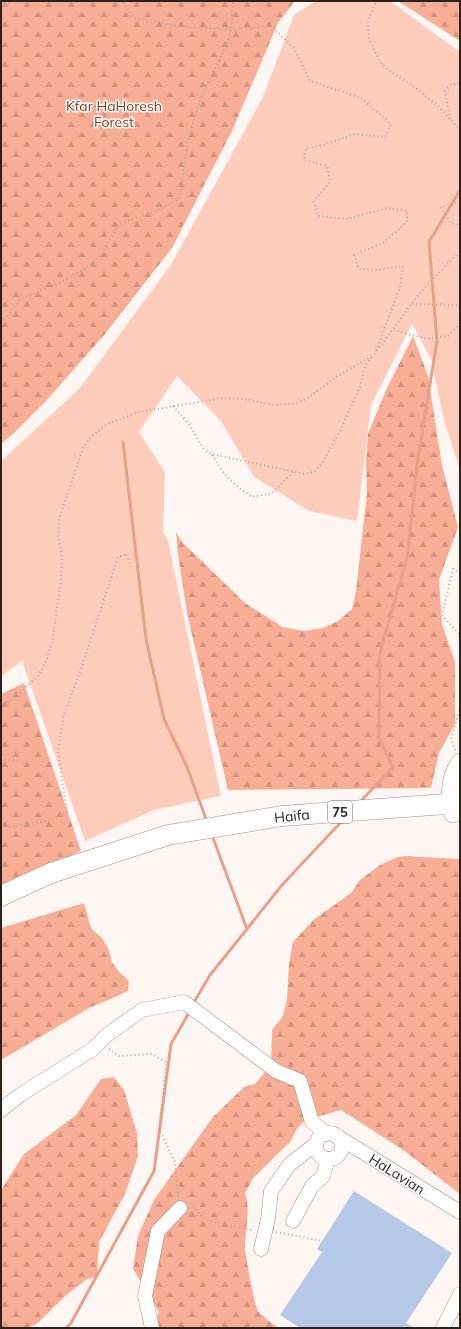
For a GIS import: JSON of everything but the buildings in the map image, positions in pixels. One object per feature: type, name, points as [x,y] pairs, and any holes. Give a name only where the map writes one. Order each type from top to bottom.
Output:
[{"type":"highway","name":"Haifa","points":[[1,896],[52,873],[168,836],[282,816],[456,808]]},
{"type":"main road","points":[[456,808],[452,781],[454,770],[460,762]]},
{"type":"street","name":"HaLavian","points":[[107,1035],[142,1010],[184,1002],[276,1071],[300,1081],[312,1122],[460,1212]]},
{"type":"street","points":[[1,1110],[93,1049],[107,1035]]},
{"type":"street","points":[[261,1249],[268,1219],[271,1191],[290,1164],[316,1144],[320,1137],[331,1134],[340,1141],[341,1150],[336,1157],[328,1159],[320,1156],[317,1152],[316,1144]]},
{"type":"street","points":[[293,1221],[312,1186],[323,1176],[328,1159]]},
{"type":"street","points":[[152,1328],[145,1296],[158,1231],[180,1208]]},
{"type":"street","points":[[443,1328],[460,1294]]},
{"type":"path","points":[[1,4],[7,4],[12,1]]},
{"type":"path","points":[[1,707],[19,694],[38,676],[46,662],[52,643],[61,581],[62,559],[58,531],[60,516],[83,448],[90,438],[107,424],[139,412],[222,398],[243,399],[276,405],[297,403],[308,398],[336,377],[367,360],[375,353],[400,288],[403,266],[376,270],[359,269],[354,255],[383,243],[408,222],[407,211],[388,208],[347,219],[318,216],[314,201],[330,182],[327,166],[304,160],[306,148],[324,145],[355,134],[386,137],[391,124],[361,98],[310,81],[294,48],[271,26],[231,29],[181,27],[134,18],[122,1]]},
{"type":"path","points":[[1,322],[21,299],[58,284],[84,269],[101,255],[119,224],[156,211],[179,199],[187,144],[200,99],[226,46],[231,29],[233,1]]},
{"type":"path","points":[[379,1],[375,4],[368,21],[369,39],[380,62],[388,70],[413,86],[438,106],[460,130]]},
{"type":"path","points":[[450,120],[446,91],[451,85],[460,83]]},
{"type":"path","points":[[460,202],[441,207],[451,222],[460,225]]},
{"type":"path","points":[[211,454],[305,474],[316,471],[323,462],[340,431],[360,387],[365,366],[418,295],[460,253]]},
{"type":"path","points":[[412,304],[460,305]]},
{"type":"path","points":[[394,329],[403,333],[428,339],[448,336],[460,323]]},
{"type":"path","points":[[173,406],[188,423],[204,449],[211,454],[224,475],[252,497],[272,493],[293,472]]},
{"type":"path","points":[[1,828],[43,822],[67,812],[58,752],[63,717],[80,672],[118,557],[127,554],[131,567]]},
{"type":"path","points":[[460,574],[453,569],[442,615],[459,634],[460,648]]},
{"type":"path","points":[[460,709],[451,740],[460,762]]},
{"type":"path","points":[[1,760],[18,760]]},
{"type":"path","points":[[107,1035],[108,1048],[118,1056],[151,1054],[166,1062],[159,1129],[175,1162],[180,1208]]},
{"type":"path","points":[[180,1208],[188,1199],[203,1218],[228,1226],[264,1232],[276,1232],[322,1241]]},
{"type":"shaded area","points":[[316,1],[390,1],[460,52],[460,470],[444,420],[431,359],[412,324],[371,405],[357,521],[309,511],[254,477],[221,421],[177,376],[139,432],[165,472],[163,531],[168,541],[221,796],[154,810],[85,841],[22,661],[1,676],[1,461],[80,388],[172,263],[263,97],[294,15]]},
{"type":"green space","name":"Kfar HaHoresh Forest","points":[[1,1],[295,1],[278,23],[232,131],[172,248],[105,334],[46,401],[1,444]]},
{"type":"green space","points":[[399,1],[460,1],[460,41],[401,3]]},
{"type":"green space","points":[[413,336],[428,376],[442,465],[458,527],[439,580],[442,624],[455,662],[455,724],[439,753],[431,788],[228,790],[187,613],[176,532],[182,542],[245,603],[283,627],[304,631],[323,628],[338,621],[352,609],[356,591],[367,493],[366,462],[368,434],[386,390]]},
{"type":"green space","points":[[24,683],[81,851],[1,887],[1,694]]},
{"type":"green space","points":[[405,856],[460,859],[460,1194],[403,1150],[341,1110],[306,1120],[298,1127],[290,1142],[254,1177],[245,1193],[248,1213],[245,1248],[248,1270],[255,1300],[258,1311],[279,1328],[152,1328],[159,1312],[133,1269],[138,1236],[154,1200],[212,1118],[244,1087],[255,1084],[271,1065],[272,1030],[283,1016],[287,999],[289,964],[293,942],[313,920],[351,893],[360,880],[380,865],[398,857]]},
{"type":"green space","points":[[84,903],[91,928],[102,938],[109,950],[112,962],[119,972],[129,981],[128,991],[91,1007],[1,1060],[1,928]]},
{"type":"green space","points":[[114,1077],[124,1090],[137,1133],[138,1156],[125,1194],[99,1242],[97,1277],[87,1279],[64,1297],[39,1322],[29,1328],[1,1328],[1,1190],[24,1154],[76,1115],[101,1079]]},
{"type":"waterway","points":[[359,803],[393,767],[379,738],[380,652],[407,558],[418,458],[437,341],[429,242],[460,190]]},
{"type":"waterway","points":[[123,442],[146,639],[164,719],[187,767],[206,819]]},
{"type":"waterway","points":[[193,1004],[210,975],[282,885],[343,820]]},
{"type":"waterway","points":[[213,838],[247,929]]},
{"type":"waterway","points":[[66,1328],[71,1323],[154,1171],[171,1044],[190,1011]]}]
